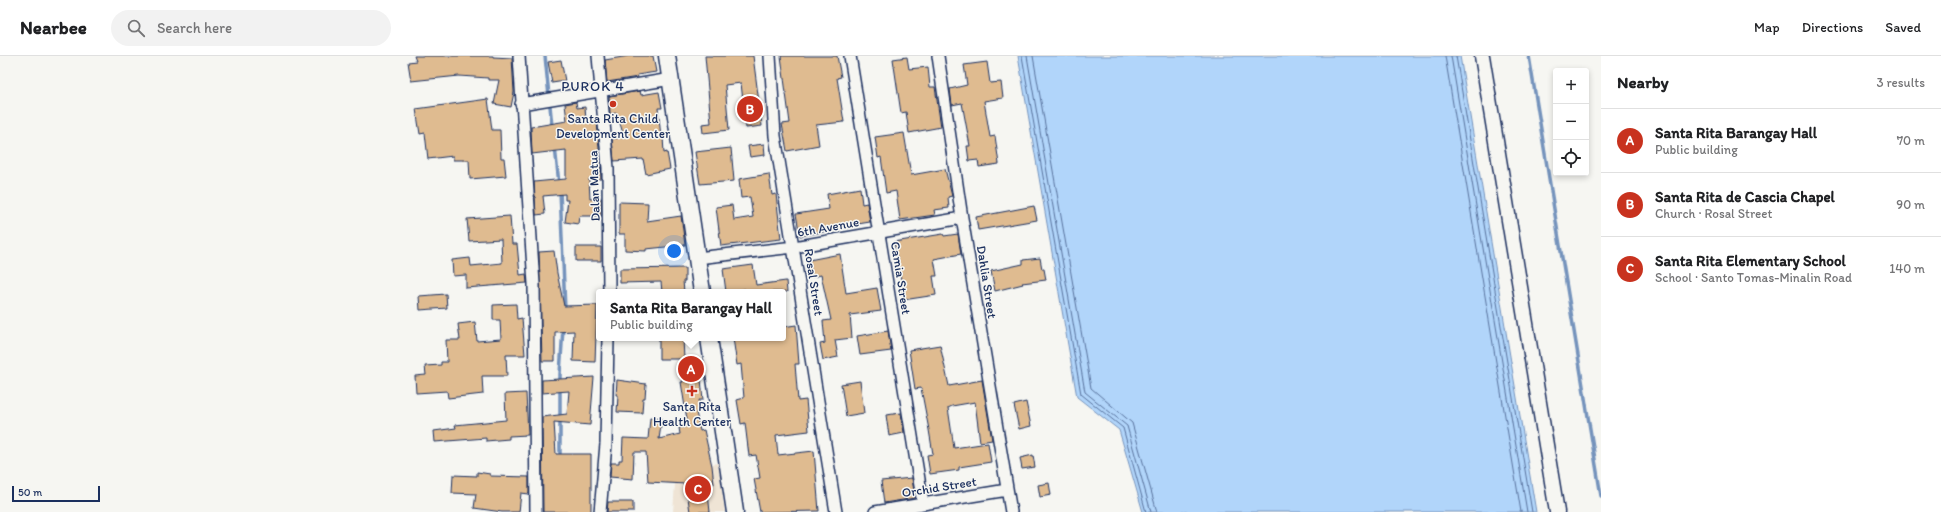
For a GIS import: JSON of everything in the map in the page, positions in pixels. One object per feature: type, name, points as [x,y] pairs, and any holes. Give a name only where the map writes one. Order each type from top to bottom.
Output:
[{"type":"main road","points":[[667,56],[702,289]]},
{"type":"main road","points":[[709,341],[735,512]]},
{"type":"street","points":[[519,56],[534,284],[536,512]]},
{"type":"street","name":"Dalan Matua","points":[[598,56],[608,168],[609,289]]},
{"type":"street","name":"Rosal Street","points":[[770,56],[775,136],[836,512]]},
{"type":"street","name":"Camia Street","points":[[850,56],[923,504]]},
{"type":"street","name":"Dahlia Street","points":[[938,56],[962,218],[1011,512]]},
{"type":"street","points":[[1482,56],[1556,512]]},
{"type":"street","points":[[521,104],[602,92],[670,79]]},
{"type":"street","name":"6th Avenue","points":[[697,258],[794,247],[962,218]]},
{"type":"street","points":[[600,512],[606,444],[608,341]]},
{"type":"street","name":"Orchid Street","points":[[875,512],[1008,490]]},
{"type":"shaded area","points":[[718,463],[725,512],[673,512],[676,469]]},
{"type":"water","points":[[1018,56],[1460,56],[1536,512],[1143,512],[1119,430],[1077,397]]},
{"type":"building","points":[[414,56],[493,56],[512,58],[514,92],[511,107],[494,104],[499,80],[459,76],[411,81],[408,62],[416,61]]},
{"type":"building","points":[[629,56],[653,56],[656,72],[637,75],[638,77],[607,82],[605,60]]},
{"type":"building","points":[[705,56],[753,56],[762,126],[746,128],[741,83],[725,85],[729,130],[703,133],[702,124],[711,123]]},
{"type":"building","points":[[781,56],[837,56],[841,77],[837,78],[844,122],[816,125],[819,145],[787,151],[782,124],[790,123]]},
{"type":"building","points":[[907,57],[909,69],[928,67],[930,87],[935,87],[941,127],[909,133],[906,112],[901,113],[893,59]]},
{"type":"building","points":[[561,60],[565,81],[552,83],[548,62]]},
{"type":"building","points":[[987,62],[990,83],[1001,82],[1003,98],[984,101],[990,137],[995,136],[999,164],[979,167],[978,160],[969,161],[967,146],[970,146],[962,103],[952,105],[950,89],[967,85],[964,65]]},
{"type":"building","points":[[640,91],[641,95],[659,92],[662,108],[658,108],[661,137],[663,137],[664,153],[667,152],[670,169],[646,174],[643,159],[614,161],[612,139],[624,137],[617,113],[610,114],[609,96]]},
{"type":"building","points":[[488,99],[492,130],[500,130],[501,158],[504,158],[506,176],[470,179],[469,160],[453,160],[453,156],[428,159],[425,133],[420,134],[416,109]]},
{"type":"building","points":[[576,102],[577,108],[585,107],[586,121],[597,119],[601,179],[589,179],[590,199],[601,198],[601,216],[579,216],[578,224],[565,222],[568,200],[565,200],[565,194],[543,196],[545,214],[536,215],[534,182],[566,179],[566,150],[532,154],[531,127],[567,121],[565,104]]},
{"type":"building","points":[[904,133],[911,175],[945,169],[952,196],[948,197],[949,208],[934,210],[935,215],[900,220],[896,191],[886,193],[881,157],[878,158],[875,137]]},
{"type":"building","points":[[764,144],[765,155],[750,157],[748,146]]},
{"type":"building","points":[[731,148],[734,181],[700,184],[695,152]]},
{"type":"building","points":[[769,174],[772,195],[776,194],[781,239],[721,246],[716,207],[732,205],[734,220],[753,217],[750,197],[741,198],[739,179]]},
{"type":"building","points":[[860,188],[862,204],[867,203],[870,222],[833,228],[833,230],[800,236],[796,214],[829,209],[827,194]]},
{"type":"building","points":[[619,202],[648,203],[647,221],[681,216],[685,245],[646,249],[646,251],[625,250],[625,234],[619,234]]},
{"type":"building","points":[[1034,206],[1037,220],[978,230],[976,217]]},
{"type":"building","points":[[510,216],[512,244],[517,244],[520,275],[526,274],[527,283],[466,288],[466,275],[453,276],[452,260],[470,258],[471,266],[502,263],[501,239],[469,241],[467,219]]},
{"type":"building","points":[[943,234],[944,236],[958,234],[961,254],[934,259],[937,276],[933,276],[936,295],[903,300],[900,285],[902,285],[894,242]]},
{"type":"building","points":[[576,247],[601,247],[601,261],[576,261]]},
{"type":"building","points":[[554,251],[564,306],[596,305],[595,362],[573,361],[574,331],[555,332],[555,361],[542,361],[539,252]]},
{"type":"building","points":[[840,254],[846,293],[877,288],[881,311],[850,315],[852,338],[835,340],[838,357],[823,360],[820,344],[825,343],[823,321],[831,320],[821,275],[812,277],[809,260]]},
{"type":"building","points":[[1040,258],[1046,280],[1022,283],[1023,284],[995,291],[991,271],[1023,264],[1023,260]]},
{"type":"building","points":[[753,265],[756,285],[786,281],[787,292],[786,289],[726,289],[723,269]]},
{"type":"building","points":[[685,268],[685,281],[683,281],[684,289],[662,289],[661,282],[620,283],[620,269]]},
{"type":"building","points":[[446,294],[447,308],[420,310],[419,296]]},
{"type":"building","points":[[516,304],[517,319],[522,318],[525,355],[506,355],[507,376],[482,376],[483,394],[448,398],[447,391],[416,393],[415,376],[426,375],[425,366],[441,365],[441,362],[447,362],[446,340],[460,340],[458,324],[475,322],[477,341],[501,339],[500,320],[493,320],[493,305]]},
{"type":"building","points":[[796,325],[799,364],[795,364],[798,401],[806,400],[809,431],[776,435],[778,455],[814,451],[819,511],[760,512],[754,479],[760,478],[756,455],[749,456],[745,423],[741,424],[737,400],[744,398],[741,364],[737,365],[733,341],[786,341],[786,327]]},
{"type":"building","points":[[888,331],[891,351],[860,355],[857,336]]},
{"type":"building","points":[[659,341],[683,341],[684,359],[659,359]]},
{"type":"building","points":[[940,345],[949,386],[982,380],[992,440],[980,442],[975,402],[952,406],[948,408],[954,448],[988,443],[991,462],[959,467],[959,470],[930,474],[927,455],[933,454],[929,430],[921,388],[915,389],[909,350]]},
{"type":"building","points":[[699,358],[703,400],[699,400],[701,411],[696,412],[700,431],[704,430],[712,466],[714,484],[707,485],[710,512],[690,512],[686,484],[648,482],[646,452],[634,452],[633,479],[610,477],[611,463],[619,463],[619,460],[622,460],[623,438],[648,439],[650,418],[662,419],[659,439],[680,434],[679,428],[688,426],[681,382],[683,382],[682,360]]},
{"type":"building","points":[[594,377],[590,425],[554,422],[556,454],[591,454],[591,512],[543,512],[542,417],[567,414],[569,391],[542,393],[542,380]]},
{"type":"building","points":[[617,380],[646,384],[642,413],[617,412]]},
{"type":"building","points":[[860,381],[864,413],[846,416],[841,384]]},
{"type":"building","points":[[526,393],[528,435],[509,436],[509,439],[486,441],[486,438],[435,442],[434,431],[456,428],[455,425],[506,420],[505,394]]},
{"type":"building","points":[[1026,402],[1031,426],[1019,429],[1014,405]]},
{"type":"building","points":[[901,413],[904,433],[889,436],[886,415]]},
{"type":"building","points":[[1033,455],[1035,467],[1022,469],[1020,458]]},
{"type":"building","points":[[477,472],[490,474],[490,476],[529,477],[529,494],[521,493],[519,512],[502,512],[474,508],[476,494],[452,493],[453,475],[477,476]]},
{"type":"building","points":[[912,478],[915,498],[884,503],[881,481]]},
{"type":"building","points":[[1049,483],[1051,495],[1040,497],[1038,485]]},
{"type":"building","points":[[608,502],[633,502],[633,512],[607,512]]},
{"type":"waterway","points":[[545,56],[552,126]]},
{"type":"waterway","points":[[1529,56],[1601,496]]},
{"type":"waterway","points":[[555,147],[559,184]]},
{"type":"waterway","points":[[560,190],[565,310]]},
{"type":"waterway","points":[[560,458],[560,374],[563,328]]},
{"type":"place","name":"Santa Rita Child Development Center","points":[[613,104]]},
{"type":"place","name":"Santa Rita de Cascia Chapel","points":[[750,109]]},
{"type":"place","name":"Santa Rita Barangay Hall","points":[[691,369]]},
{"type":"place","name":"Santa Rita Health Center","points":[[692,391]]},
{"type":"place","name":"Santa Rita Elementary School","points":[[698,489]]},
{"type":"district","name":"PUROK 4","points":[[593,86]]}]
